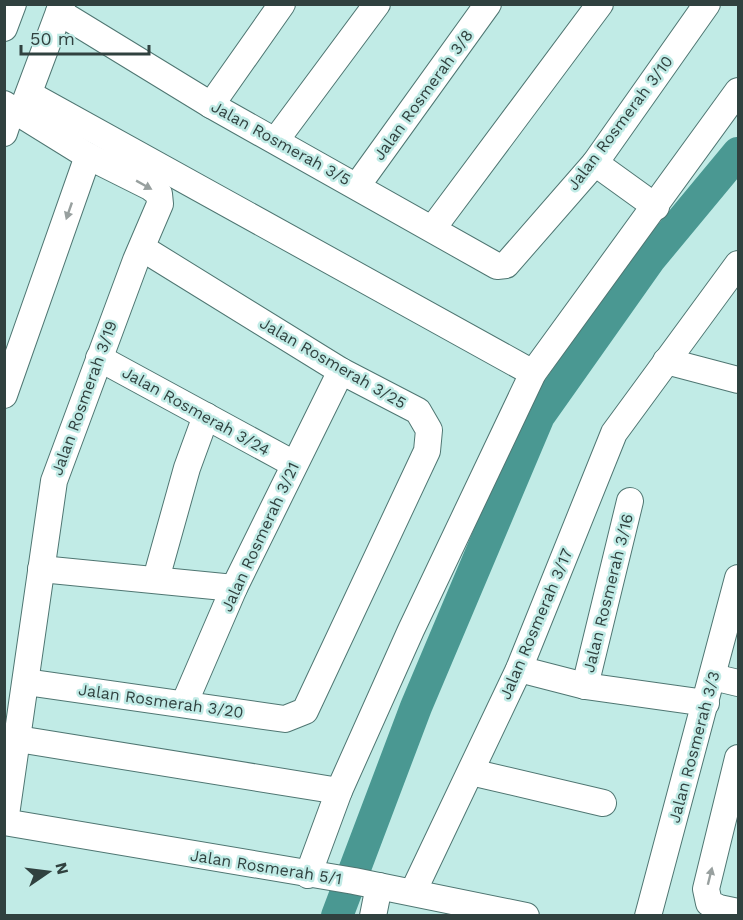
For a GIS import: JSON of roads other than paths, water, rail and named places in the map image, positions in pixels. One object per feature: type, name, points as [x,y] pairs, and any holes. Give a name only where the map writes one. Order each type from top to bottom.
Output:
[{"type":"street","points":[[4,28],[13,4]]},
{"type":"street","points":[[211,105],[282,4]]},
{"type":"street","points":[[276,140],[377,4]]},
{"type":"street","name":"Jalan Rosmerah 3/8","points":[[357,186],[488,4]]},
{"type":"street","points":[[433,228],[600,4]]},
{"type":"street","name":"Jalan Rosmerah 3/10","points":[[506,265],[595,163],[707,4]]},
{"type":"street","points":[[4,133],[61,8]]},
{"type":"street","name":"Jalan Rosmerah 3/5","points":[[61,8],[211,105],[497,266],[506,265]]},
{"type":"street","points":[[374,915],[343,880],[339,791],[411,630],[533,373],[656,207],[738,91]]},
{"type":"street","points":[[17,105],[533,373]]},
{"type":"street","name":"Jalan Rosmerah 3/19","points":[[5,822],[54,480],[160,204],[159,194],[88,156],[17,105]]},
{"type":"street","points":[[4,395],[88,156]]},
{"type":"street","points":[[595,163],[656,207]]},
{"type":"street","name":"Jalan Rosmerah 3/25","points":[[142,248],[341,371],[418,411],[425,419],[430,440],[311,703],[305,711],[296,716]]},
{"type":"street","name":"Jalan Rosmerah 3/17","points":[[413,892],[519,669],[614,433],[738,264]]},
{"type":"street","name":"Jalan Rosmerah 3/24","points":[[99,358],[294,464]]},
{"type":"street","points":[[666,361],[738,380]]},
{"type":"street","name":"Jalan Rosmerah 3/21","points":[[184,704],[234,588],[341,371]]},
{"type":"street","points":[[156,579],[187,468],[206,416]]},
{"type":"street","name":"Jalan Rosmerah 3/16","points":[[585,686],[630,501]]},
{"type":"street","points":[[41,569],[234,588]]},
{"type":"street","name":"Jalan Rosmerah 3/3","points":[[648,915],[738,578]]},
{"type":"street","points":[[519,669],[585,686],[706,703]]},
{"type":"street","points":[[713,677],[738,683]]},
{"type":"street","name":"Jalan Rosmerah 3/20","points":[[26,682],[285,719],[296,716]]},
{"type":"street","points":[[18,739],[339,791]]},
{"type":"street","points":[[738,758],[706,889],[709,903],[738,912]]},
{"type":"street","points":[[471,772],[603,803]]},
{"type":"street","name":"Jalan Rosmerah 5/1","points":[[5,822],[413,892],[526,915]]},
{"type":"waterway","points":[[337,916],[416,707],[539,416],[650,259],[738,153]]}]
